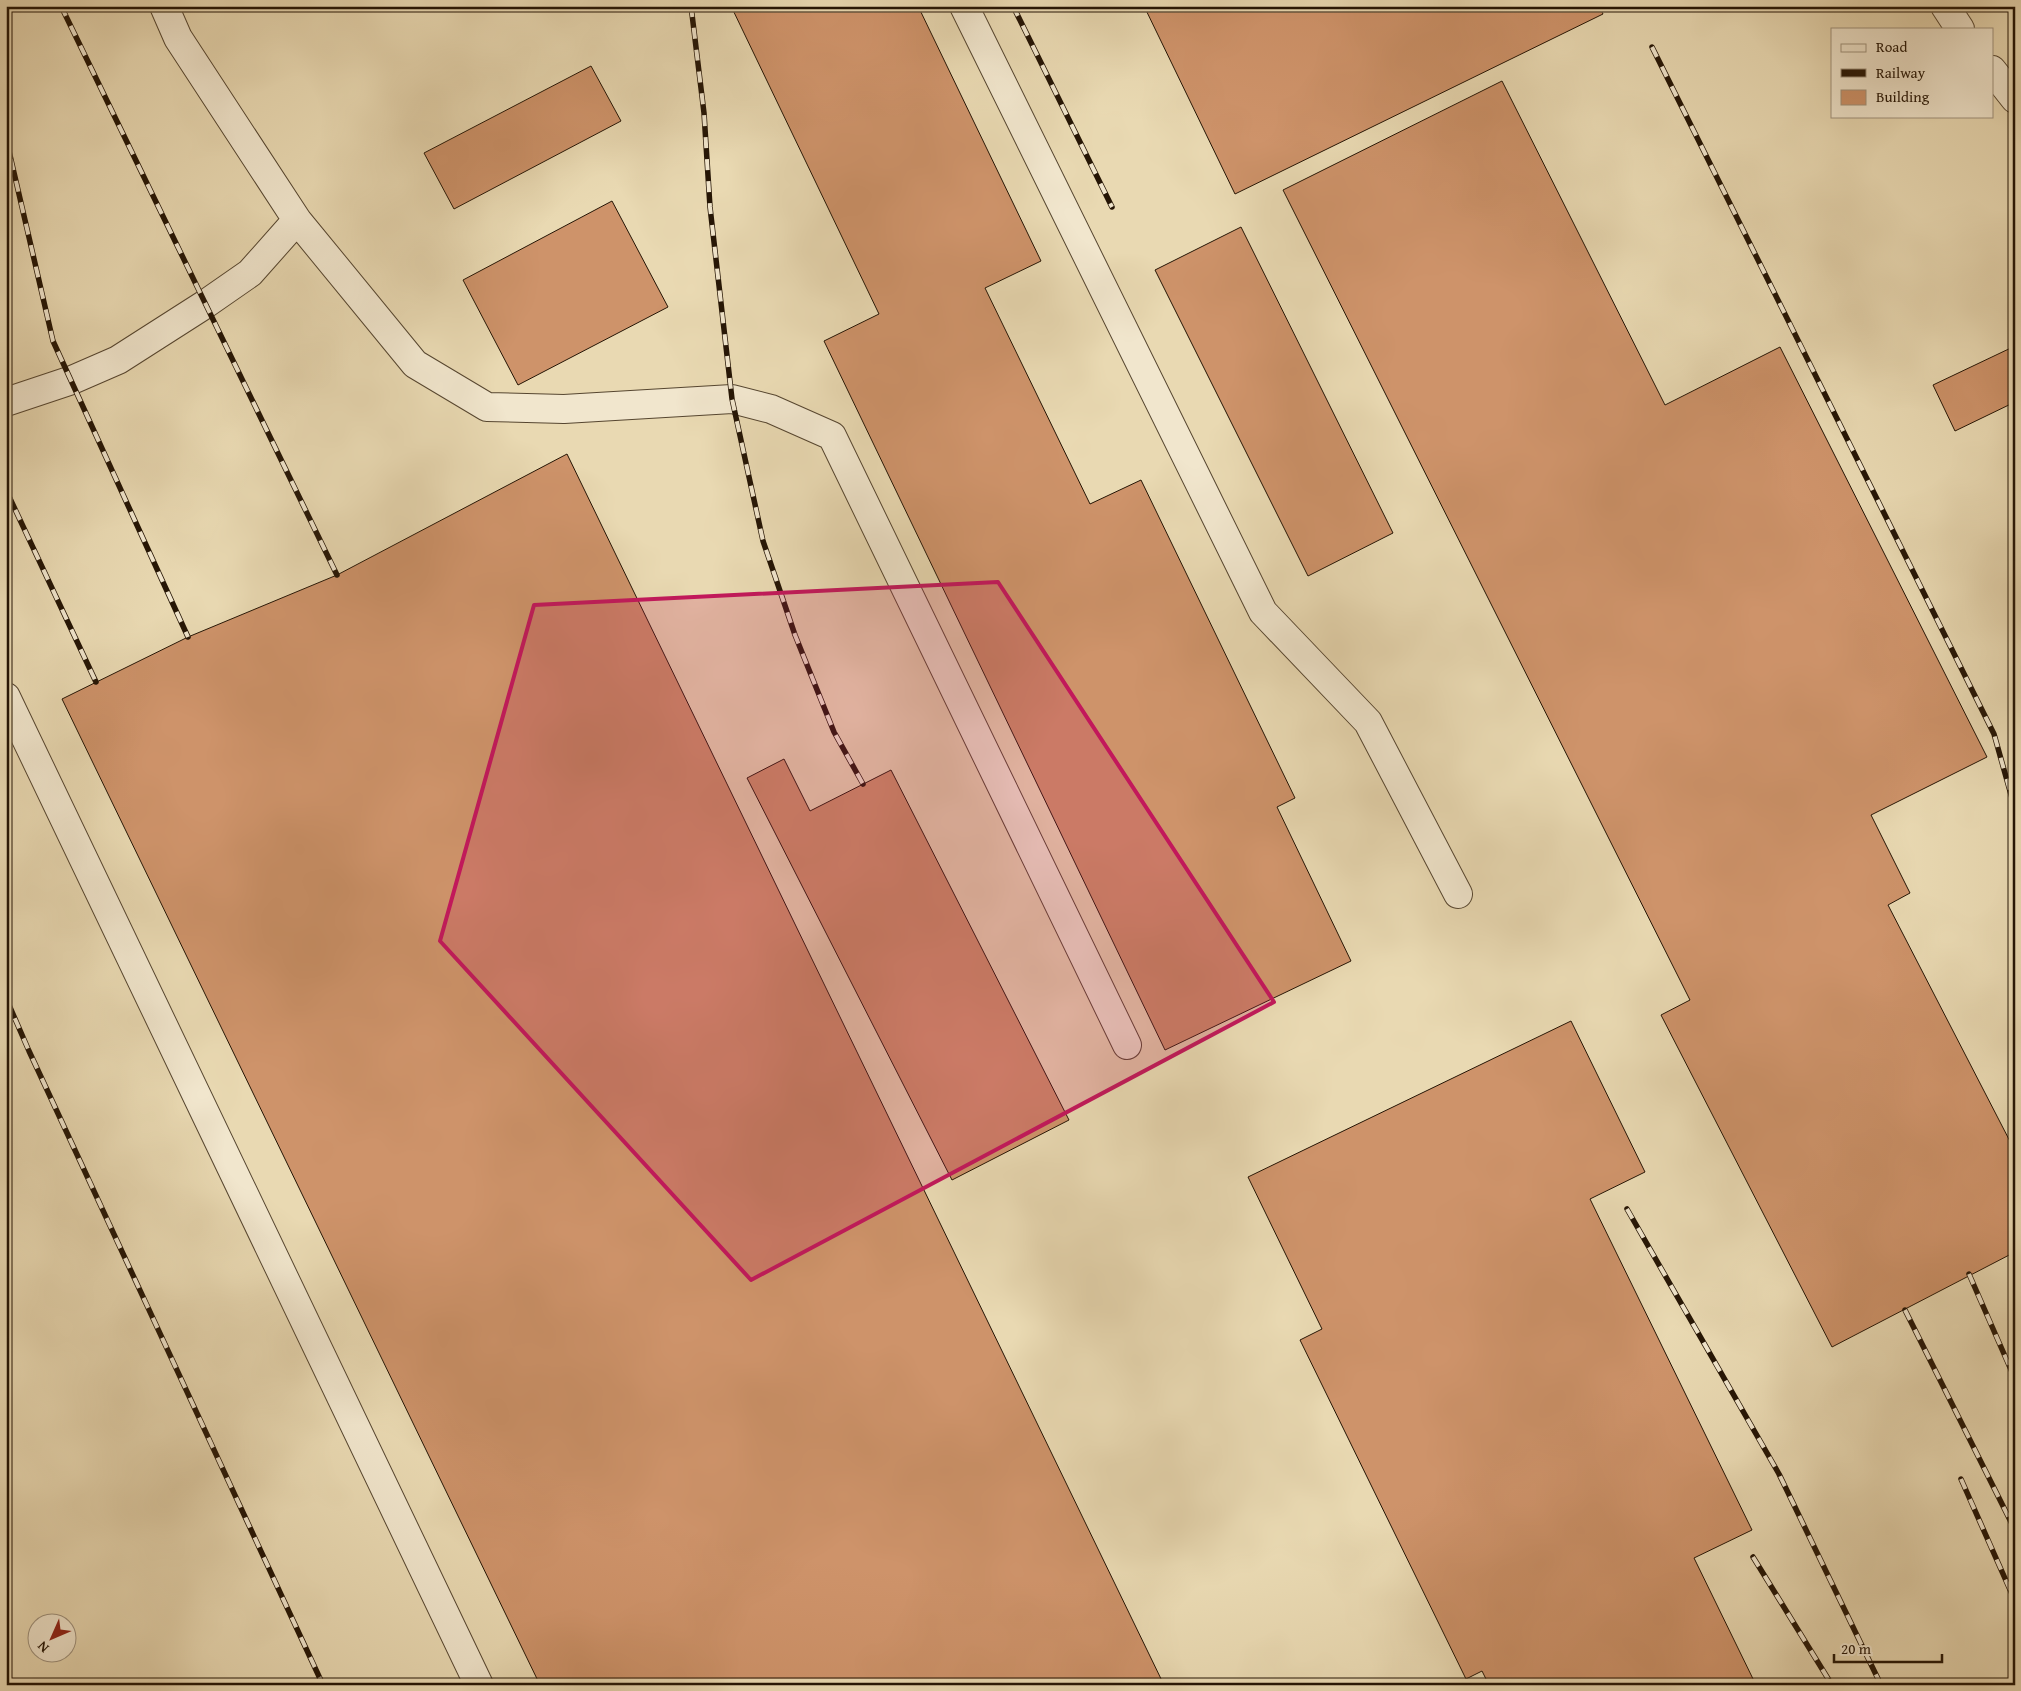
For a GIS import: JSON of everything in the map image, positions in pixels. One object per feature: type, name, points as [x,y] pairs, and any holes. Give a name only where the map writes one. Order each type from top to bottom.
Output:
[{"type":"street","points":[[164,6],[178,38],[297,220],[415,364],[487,408],[564,409],[732,399],[771,409],[832,436],[1127,1045]]},
{"type":"street","points":[[964,6],[1263,612],[1368,722],[1458,894]]},
{"type":"street","points":[[1945,6],[1959,28]]},
{"type":"street","points":[[1994,73],[2015,99]]},
{"type":"street","points":[[6,402],[72,380],[118,360],[250,273],[297,220]]},
{"type":"street","points":[[6,697],[479,1685]]},
{"type":"highlighted area","points":[[998,582],[1274,1002],[751,1280],[440,941],[534,605]]},
{"type":"building","points":[[731,6],[918,6],[1041,261],[985,288],[1090,504],[1141,480],[1295,798],[1277,807],[1351,961],[1165,1050],[824,341],[879,314]]},
{"type":"building","points":[[1144,6],[1599,6],[1603,14],[1235,194]]},
{"type":"building","points":[[591,66],[621,121],[454,209],[424,153]]},
{"type":"building","points":[[1502,81],[1665,405],[1780,347],[1987,757],[1871,815],[1910,893],[1888,905],[2015,1151],[2015,1252],[1832,1347],[1661,1015],[1690,1000],[1283,190]]},
{"type":"building","points":[[612,201],[668,307],[518,385],[463,280]]},
{"type":"building","points":[[1241,227],[1393,533],[1308,576],[1155,270]]},
{"type":"building","points":[[2015,346],[2015,402],[1955,431],[1933,385]]},
{"type":"building","points":[[567,454],[1164,1685],[540,1685],[62,699],[188,637],[337,575]]},
{"type":"building","points":[[784,759],[810,811],[891,770],[1069,1120],[952,1180],[747,778]]},
{"type":"building","points":[[1571,1021],[1645,1172],[1590,1199],[1752,1530],[1694,1558],[1756,1685],[1489,1685],[1482,1671],[1466,1679],[1300,1340],[1322,1329],[1248,1177]]},
{"type":"railway","points":[[61,6],[337,575]]},
{"type":"railway","points":[[691,6],[704,113],[710,207],[732,399],[763,541],[795,635],[834,732],[863,784]]},
{"type":"railway","points":[[1013,6],[1112,207]]},
{"type":"railway","points":[[1652,47],[1994,734],[2015,809]]},
{"type":"railway","points":[[6,138],[53,341],[188,637]]},
{"type":"railway","points":[[6,490],[96,682]]},
{"type":"railway","points":[[6,998],[323,1685]]},
{"type":"railway","points":[[1627,1209],[1779,1474],[1881,1685]]},
{"type":"railway","points":[[1969,1274],[2015,1379]]},
{"type":"railway","points":[[1905,1310],[2015,1530]]},
{"type":"railway","points":[[1961,1479],[2015,1601]]},
{"type":"railway","points":[[1753,1557],[1832,1685]]}]
